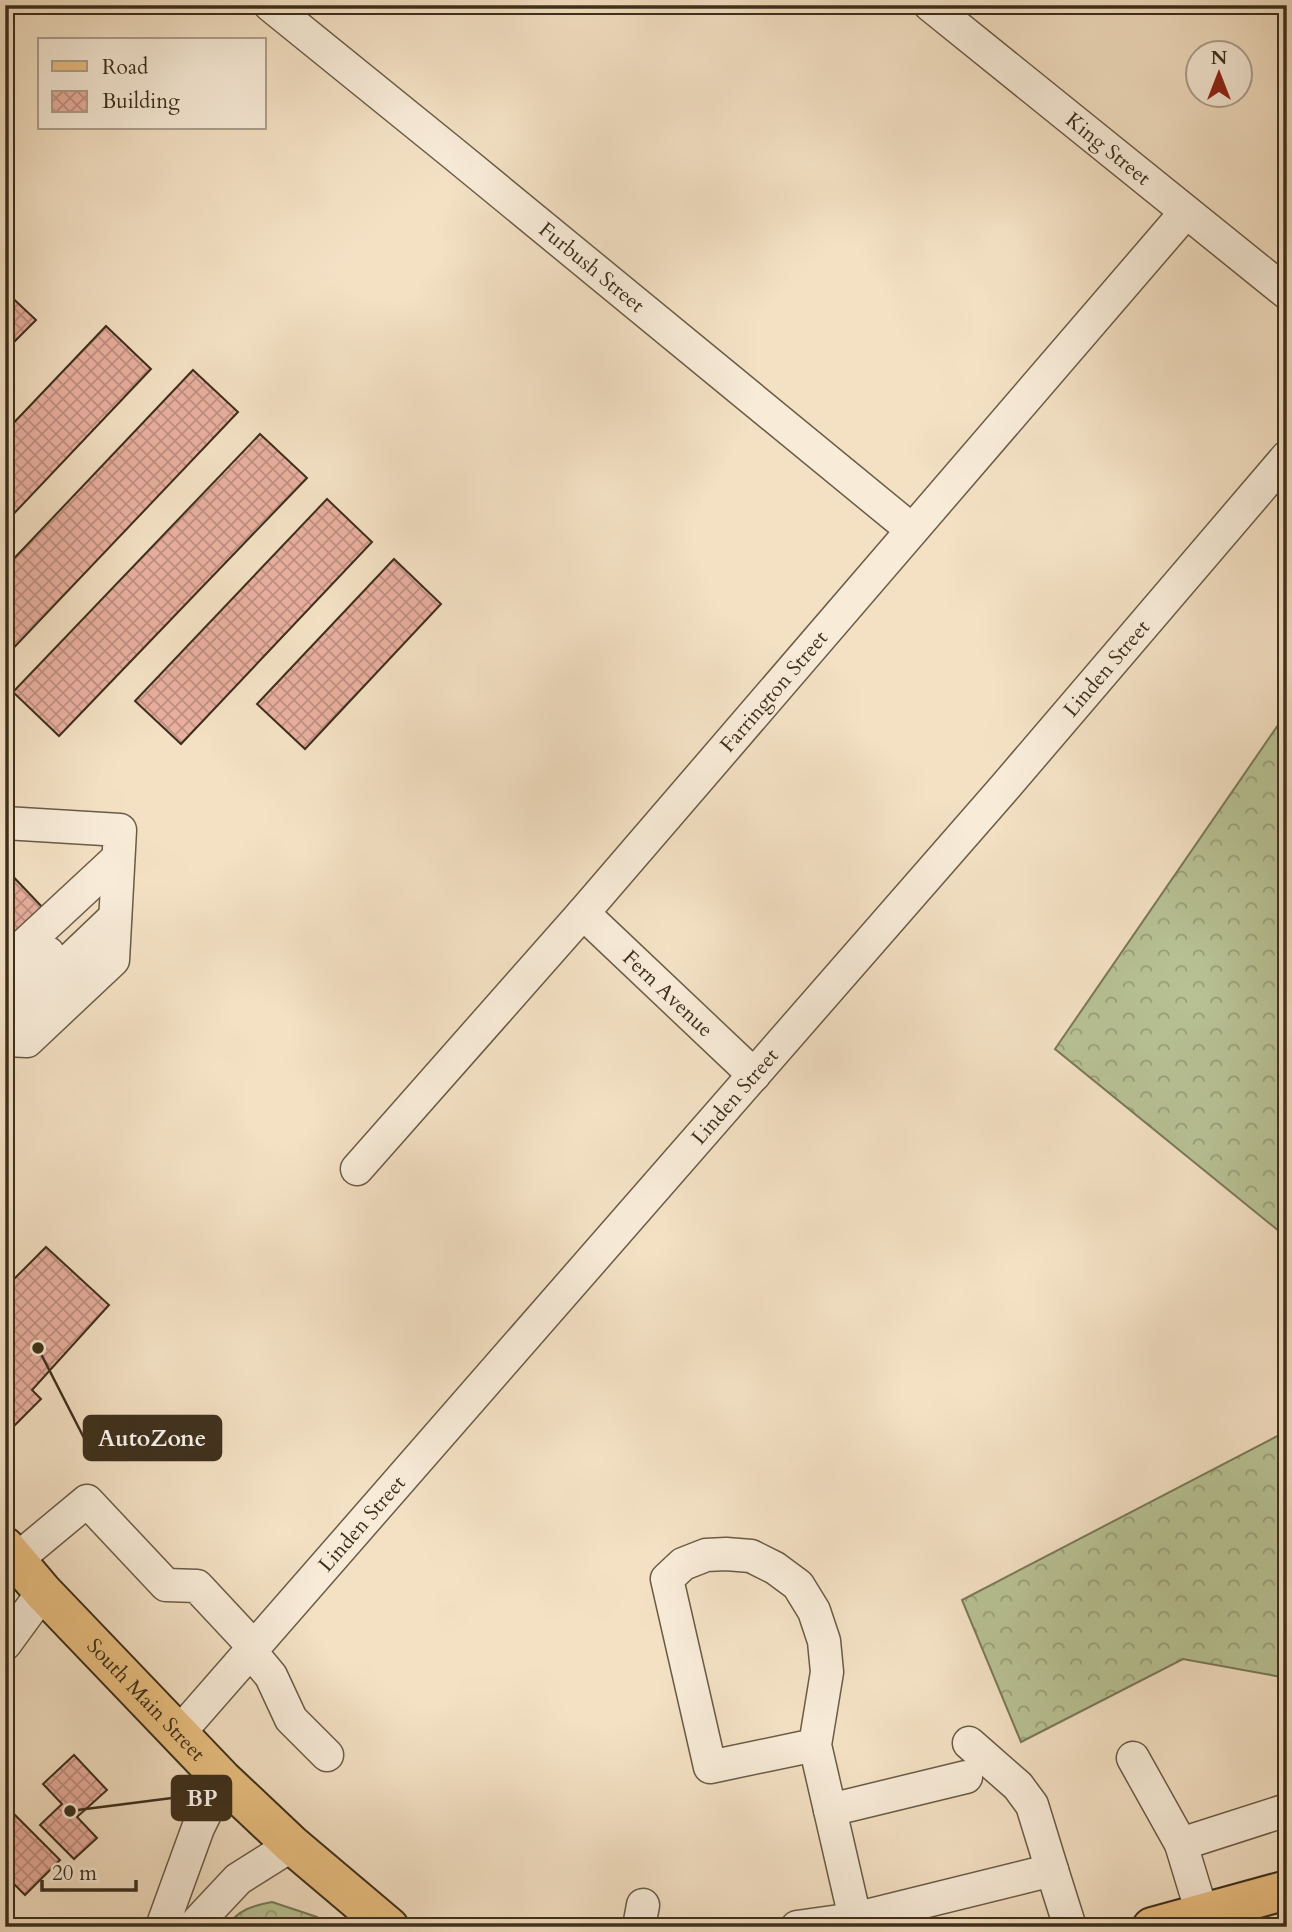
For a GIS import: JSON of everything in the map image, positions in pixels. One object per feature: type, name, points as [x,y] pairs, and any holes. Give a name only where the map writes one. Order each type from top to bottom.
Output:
[{"type":"main road","name":"South Main Street","points":[[10,1553],[43,1592],[222,1779],[292,1845],[389,1927]]},
{"type":"main road","points":[[1152,1927],[1287,1890]]},
{"type":"street","name":"Furbush Street","points":[[270,5],[912,530]]},
{"type":"street","name":"King Street","points":[[930,5],[1287,293]]},
{"type":"street","name":"Farrington Street","points":[[357,1169],[583,913],[1186,212]]},
{"type":"street","name":"Linden Street","points":[[179,1734],[1093,685],[1287,457]]},
{"type":"street","points":[[5,823],[120,830],[113,960],[27,1041],[5,1040]]},
{"type":"street","points":[[5,963],[118,858]]},
{"type":"street","points":[[5,993],[116,903]]},
{"type":"street","points":[[5,1022],[116,903]]},
{"type":"street","name":"Fern Avenue","points":[[583,913],[754,1075]]},
{"type":"street","points":[[10,1553],[87,1501],[166,1585],[197,1586],[253,1650],[271,1676],[291,1719],[327,1755]]},
{"type":"street","points":[[815,1745],[710,1767],[667,1579],[683,1564],[706,1555],[751,1556],[775,1568],[798,1585],[814,1611],[824,1641],[827,1672],[815,1745],[855,1923]]},
{"type":"street","points":[[5,1644],[43,1592]]},
{"type":"street","points":[[969,1743],[1018,1786],[1032,1805],[1070,1927]]},
{"type":"street","points":[[1133,1758],[1181,1844],[1202,1913]]},
{"type":"street","points":[[830,1810],[965,1777]]},
{"type":"street","points":[[162,1927],[197,1833],[222,1779]]},
{"type":"street","points":[[1181,1844],[1287,1810]]},
{"type":"street","points":[[193,1927],[238,1879],[292,1845]]},
{"type":"street","points":[[797,1927],[855,1923],[1052,1871]]},
{"type":"path","points":[[273,1927],[282,1922],[307,1927]]},
{"type":"green space","points":[[1287,712],[1287,1678],[1183,1659],[1021,1742],[962,1600],[1285,1432],[1285,1236],[1055,1049]]},
{"type":"green space","points":[[272,1902],[317,1917],[328,1927],[228,1927],[241,1912]]},
{"type":"building","points":[[5,291],[36,320],[5,351]]},
{"type":"building","points":[[106,326],[151,369],[5,523],[5,432]]},
{"type":"building","points":[[193,370],[238,412],[5,657],[5,568]]},
{"type":"building","points":[[260,434],[307,478],[59,736],[13,692]]},
{"type":"building","points":[[327,499],[372,542],[181,744],[135,701]]},
{"type":"building","points":[[394,559],[441,604],[305,749],[257,704]]},
{"type":"building","points":[[5,868],[44,909],[5,945]]},
{"type":"building","points":[[46,1247],[109,1305],[32,1390],[41,1399],[6,1434],[5,1288]]},
{"type":"building","points":[[74,1755],[107,1790],[77,1817],[97,1838],[74,1859],[40,1825],[62,1804],[43,1784]]},
{"type":"building","points":[[6,1806],[60,1860],[25,1895],[5,1875]]},
{"type":"place","name":"AutoZone","points":[[38,1348]]},
{"type":"place","name":"BP","points":[[70,1811]]}]
